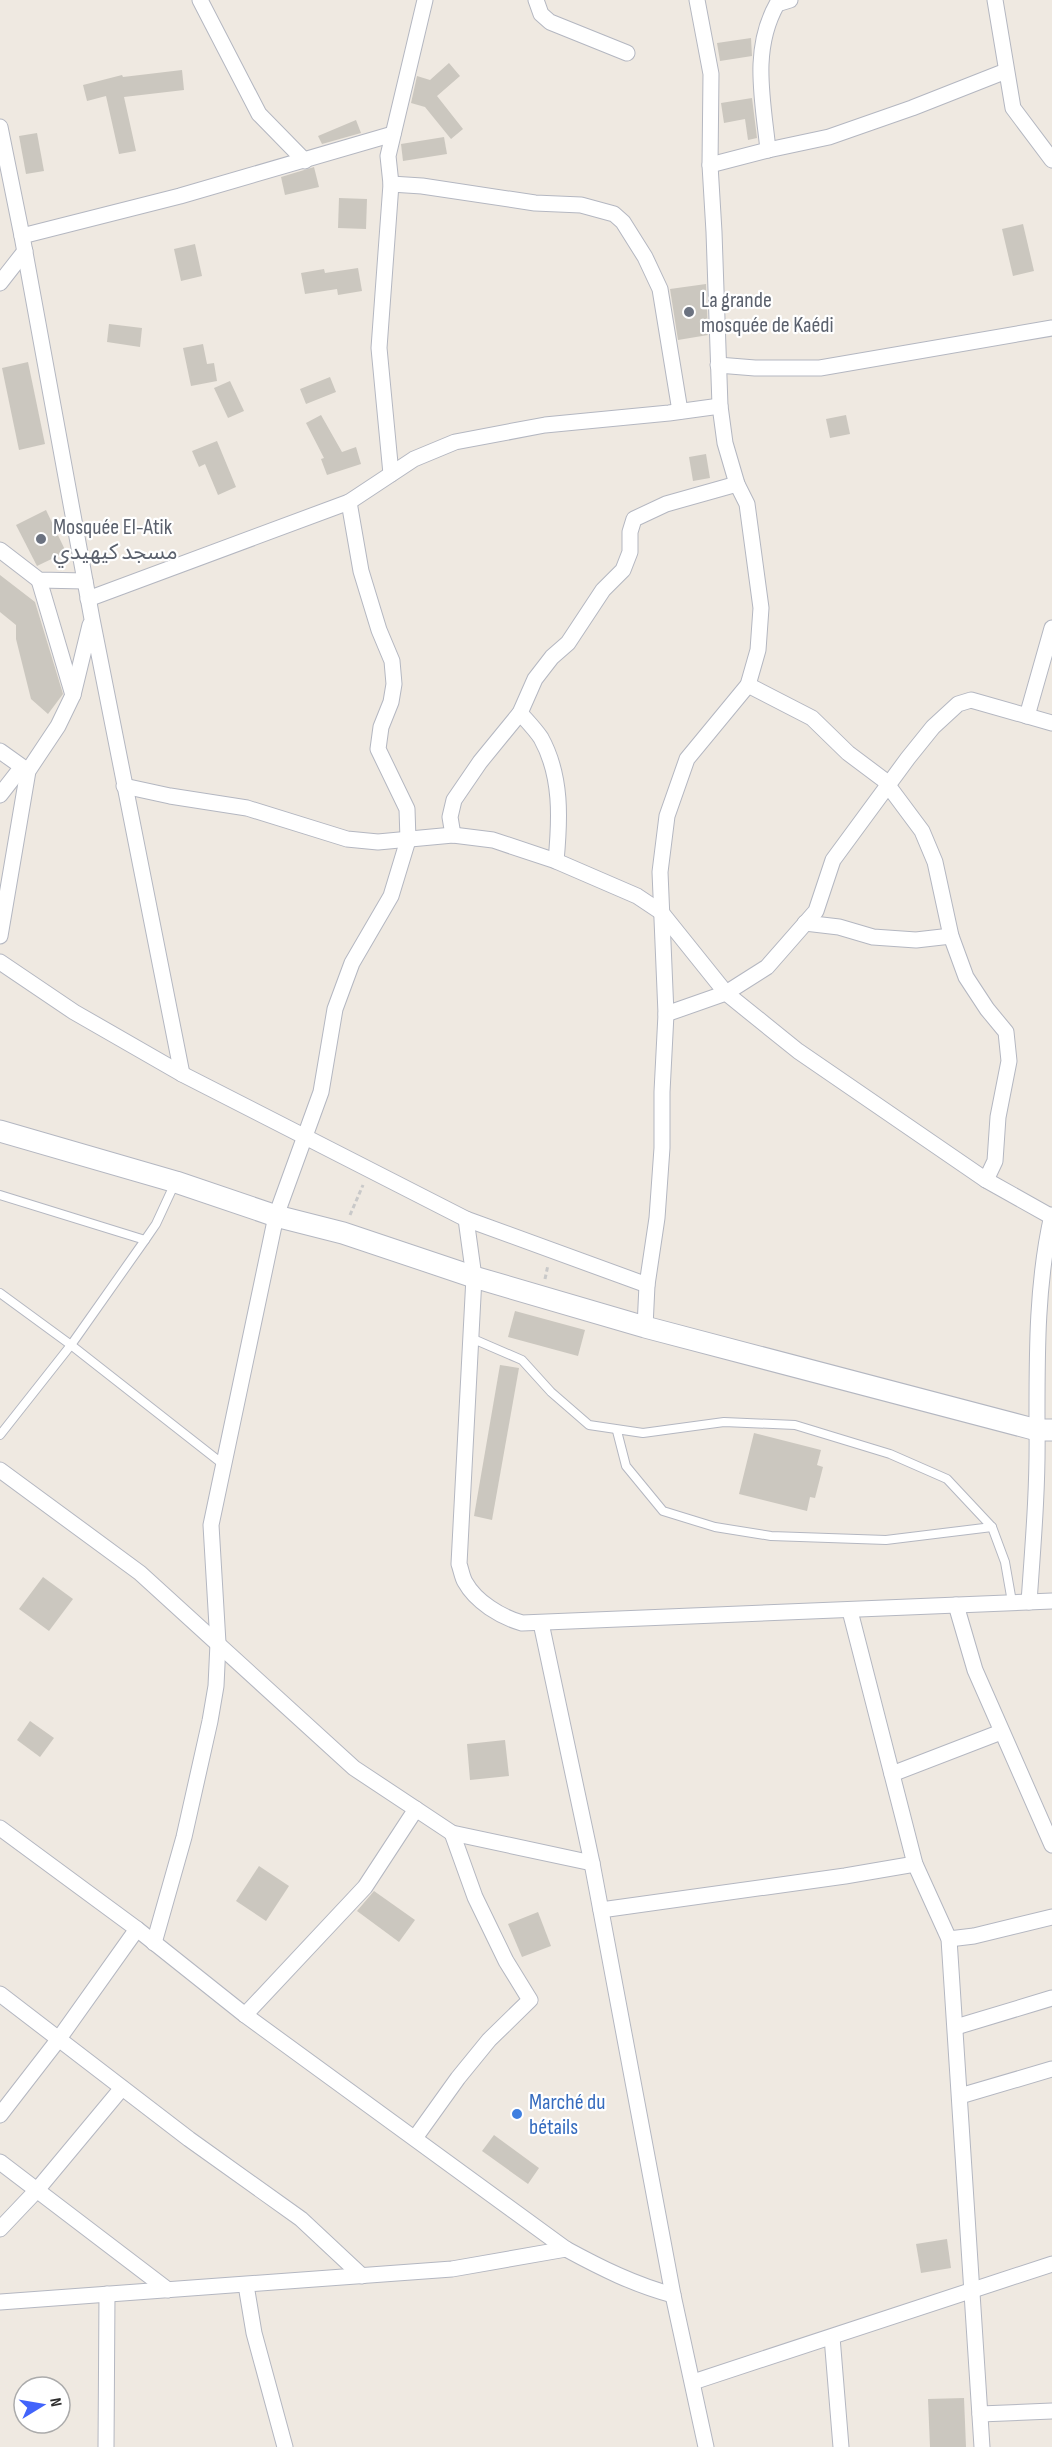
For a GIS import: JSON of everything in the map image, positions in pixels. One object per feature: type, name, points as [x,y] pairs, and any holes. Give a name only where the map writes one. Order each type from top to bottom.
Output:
[{"type":"street","points":[[200,0],[259,114],[305,161]]},
{"type":"street","points":[[391,474],[379,348],[391,184],[388,156],[425,0]]},
{"type":"street","points":[[536,0],[541,14],[550,22],[627,53]]},
{"type":"street","points":[[645,1328],[647,1285],[657,1218],[662,1148],[666,1014],[660,872],[667,816],[687,759],[748,685],[758,650],[761,608],[747,504],[737,484],[724,443],[720,406],[710,165],[711,74],[697,0]]},
{"type":"street","points":[[768,150],[760,59],[766,23],[777,4],[790,0]]},
{"type":"street","points":[[995,0],[1013,108],[1052,160]]},
{"type":"street","points":[[710,165],[829,137],[912,108],[1006,71]]},
{"type":"street","points":[[0,127],[88,599],[182,1074]]},
{"type":"street","points":[[0,283],[23,243],[393,134]]},
{"type":"street","points":[[391,184],[422,186],[535,203],[581,205],[614,214],[623,222],[645,257],[660,289],[680,411]]},
{"type":"street","points":[[718,365],[820,368],[1052,328]]},
{"type":"street","points":[[88,599],[349,502],[414,459],[455,442],[545,425],[720,406]]},
{"type":"street","points":[[453,835],[450,817],[454,800],[480,762],[520,712],[535,679],[552,657],[568,643],[603,590],[623,570],[630,552],[630,532],[634,519],[666,504],[737,484]]},
{"type":"street","points":[[154,1942],[184,1837],[216,1686],[218,1643],[211,1525],[276,1216],[321,1092],[335,1009],[352,963],[391,896],[408,840],[407,809],[378,749],[381,727],[391,702],[394,684],[392,661],[379,630],[361,571],[349,502]]},
{"type":"street","points":[[0,550],[39,580],[73,695]]},
{"type":"street","points":[[39,580],[85,581]]},
{"type":"street","points":[[0,795],[25,770],[58,726],[73,695],[92,619]]},
{"type":"street","points":[[1028,716],[1052,628]]},
{"type":"street","points":[[748,685],[812,718],[848,753],[889,786],[922,831],[935,862],[951,936],[966,977],[987,1009],[1006,1032],[1009,1061],[998,1118],[994,1161],[986,1180]]},
{"type":"street","points":[[666,1014],[726,993],[767,968],[816,910],[833,860],[933,727],[958,704],[971,700],[1052,723]]},
{"type":"street","points":[[520,712],[540,736],[550,756],[558,791],[560,819],[556,861]]},
{"type":"street","points":[[0,752],[25,770]]},
{"type":"street","points":[[0,936],[25,770]]},
{"type":"street","points":[[124,786],[247,808],[347,839],[378,842],[453,835],[493,840],[556,861],[637,896],[661,912],[726,993],[798,1051],[986,1180],[1052,1217],[1041,1271],[1036,1377],[1045,1430],[1029,1602]]},
{"type":"street","points":[[805,923],[839,927],[873,937],[916,940],[951,936]]},
{"type":"street","points":[[0,962],[74,1012],[182,1074],[466,1219],[551,1252],[647,1285]]},
{"type":"street","points":[[0,1131],[176,1182],[276,1216],[343,1233],[474,1277],[645,1328],[1045,1430]]},
{"type":"street","points":[[466,1219],[474,1277],[459,1564],[464,1582],[478,1598],[494,1610],[508,1619],[522,1623],[541,1623],[1052,1601]]},
{"type":"street","points":[[0,1470],[140,1573],[354,1768],[452,1833],[592,1863]]},
{"type":"street","points":[[956,1605],[975,1670],[1052,1845]]},
{"type":"street","points":[[850,1611],[915,1864],[949,1939],[982,2447]]},
{"type":"street","points":[[541,1623],[592,1863],[673,2295],[706,2447]]},
{"type":"street","points":[[892,1774],[1001,1732]]},
{"type":"street","points":[[245,2015],[365,1887],[416,1809]]},
{"type":"street","points":[[0,1828],[137,1929],[245,2015],[566,2249],[605,2270],[673,2295]]},
{"type":"street","points":[[414,2138],[489,2040],[530,2000],[506,1961],[475,1897],[452,1833]]},
{"type":"street","points":[[601,1910],[915,1864]]},
{"type":"street","points":[[949,1939],[974,1936],[1052,1917]]},
{"type":"street","points":[[0,2115],[58,2040],[137,1929]]},
{"type":"street","points":[[0,1994],[122,2088],[301,2219],[362,2276]]},
{"type":"street","points":[[956,2028],[1052,1998]]},
{"type":"street","points":[[960,2096],[1052,2069]]},
{"type":"street","points":[[0,2229],[37,2190],[122,2088]]},
{"type":"street","points":[[0,2162],[168,2290]]},
{"type":"street","points":[[0,2302],[452,2269],[566,2249]]},
{"type":"street","points":[[693,2382],[1052,2264]]},
{"type":"street","points":[[246,2285],[254,2333],[285,2447]]},
{"type":"street","points":[[106,2447],[107,2295]]},
{"type":"street","points":[[832,2337],[841,2447]]},
{"type":"street","points":[[980,2414],[1052,2410]]},
{"type":"lane","points":[[0,1435],[71,1345],[145,1240],[156,1224],[176,1182]]},
{"type":"lane","points":[[0,1195],[145,1240]]},
{"type":"lane","points":[[0,1293],[71,1345],[224,1465]]},
{"type":"lane","points":[[471,1338],[522,1360],[550,1392],[589,1425],[617,1431],[644,1433],[724,1422],[795,1425],[890,1454],[947,1479],[992,1527],[1005,1562],[1012,1602]]},
{"type":"lane","points":[[617,1431],[626,1466],[663,1511],[715,1527],[771,1536],[886,1540],[992,1527]]},
{"type":"path","points":[[343,1233],[370,1170]]},
{"type":"path","points":[[541,1296],[551,1252]]},
{"type":"building","points":[[751,38],[752,56],[720,61],[717,43]]},
{"type":"building","points":[[449,63],[460,76],[437,96],[463,129],[451,139],[425,107],[411,103],[417,76],[430,80]]},
{"type":"building","points":[[182,70],[184,90],[124,97],[136,151],[119,154],[106,96],[87,101],[83,85],[122,75],[123,77]]},
{"type":"building","points":[[752,98],[757,138],[748,140],[745,119],[724,123],[721,103]]},
{"type":"building","points":[[356,120],[361,133],[322,144],[318,136]]},
{"type":"building","points":[[37,133],[44,171],[26,174],[19,136]]},
{"type":"building","points":[[444,137],[447,154],[403,161],[401,144]]},
{"type":"building","points":[[314,167],[319,187],[285,195],[281,177]]},
{"type":"building","points":[[339,198],[367,199],[366,229],[338,228]]},
{"type":"building","points":[[1023,224],[1034,271],[1013,276],[1002,229]]},
{"type":"building","points":[[195,244],[202,276],[181,281],[174,249]]},
{"type":"building","points":[[358,268],[362,291],[338,295],[337,289],[305,294],[301,273],[324,269],[325,273]]},
{"type":"building","name":"La grande mosquée de Kaédi","points":[[706,284],[708,335],[678,340],[670,289]]},
{"type":"building","points":[[109,324],[142,328],[140,347],[107,342]]},
{"type":"building","points":[[203,344],[207,364],[214,363],[217,381],[191,386],[183,348]]},
{"type":"building","points":[[28,362],[45,444],[19,450],[2,368]]},
{"type":"building","points":[[330,377],[336,392],[306,404],[300,389]]},
{"type":"building","points":[[230,381],[244,411],[228,418],[214,388]]},
{"type":"building","points":[[321,415],[342,452],[356,447],[361,464],[327,475],[321,459],[324,458],[306,423]]},
{"type":"building","points":[[846,415],[850,434],[830,438],[826,419]]},
{"type":"building","points":[[217,441],[236,487],[218,495],[205,464],[199,467],[192,451]]},
{"type":"building","points":[[706,454],[710,478],[693,481],[689,457]]},
{"type":"building","name":"Mosquée El-Atik مسجد كيهيدي","points":[[46,510],[66,552],[37,566],[16,525]]},
{"type":"building","points":[[0,575],[35,602],[63,694],[48,714],[31,699],[16,639],[16,625],[0,612]]},
{"type":"building","points":[[515,1311],[585,1330],[578,1356],[508,1337]]},
{"type":"building","points":[[500,1365],[519,1368],[492,1520],[474,1516]]},
{"type":"building","points":[[754,1433],[821,1450],[817,1465],[823,1467],[815,1498],[810,1497],[807,1511],[739,1494]]},
{"type":"building","points":[[43,1577],[73,1599],[49,1631],[19,1609]]},
{"type":"building","points":[[30,1721],[54,1738],[40,1757],[17,1740]]},
{"type":"building","points":[[505,1740],[509,1776],[470,1780],[467,1744]]},
{"type":"building","points":[[259,1866],[289,1886],[266,1921],[236,1901]]},
{"type":"building","points":[[374,1891],[415,1920],[399,1942],[357,1911]]},
{"type":"building","points":[[538,1912],[551,1946],[522,1957],[508,1924]]},
{"type":"building","points":[[494,2135],[539,2168],[528,2184],[482,2151]]},
{"type":"building","points":[[947,2239],[951,2268],[921,2273],[916,2244]]},
{"type":"building","points":[[964,2398],[966,2447],[930,2447],[928,2399]]},
{"type":"place","name":"La grande mosquée de Kaédi","points":[[689,312]]},
{"type":"place","name":"Mosquée El-Atik مسجد كيهيدي","points":[[41,539]]},
{"type":"place","name":"Marché du bétails","points":[[517,2114]]}]
